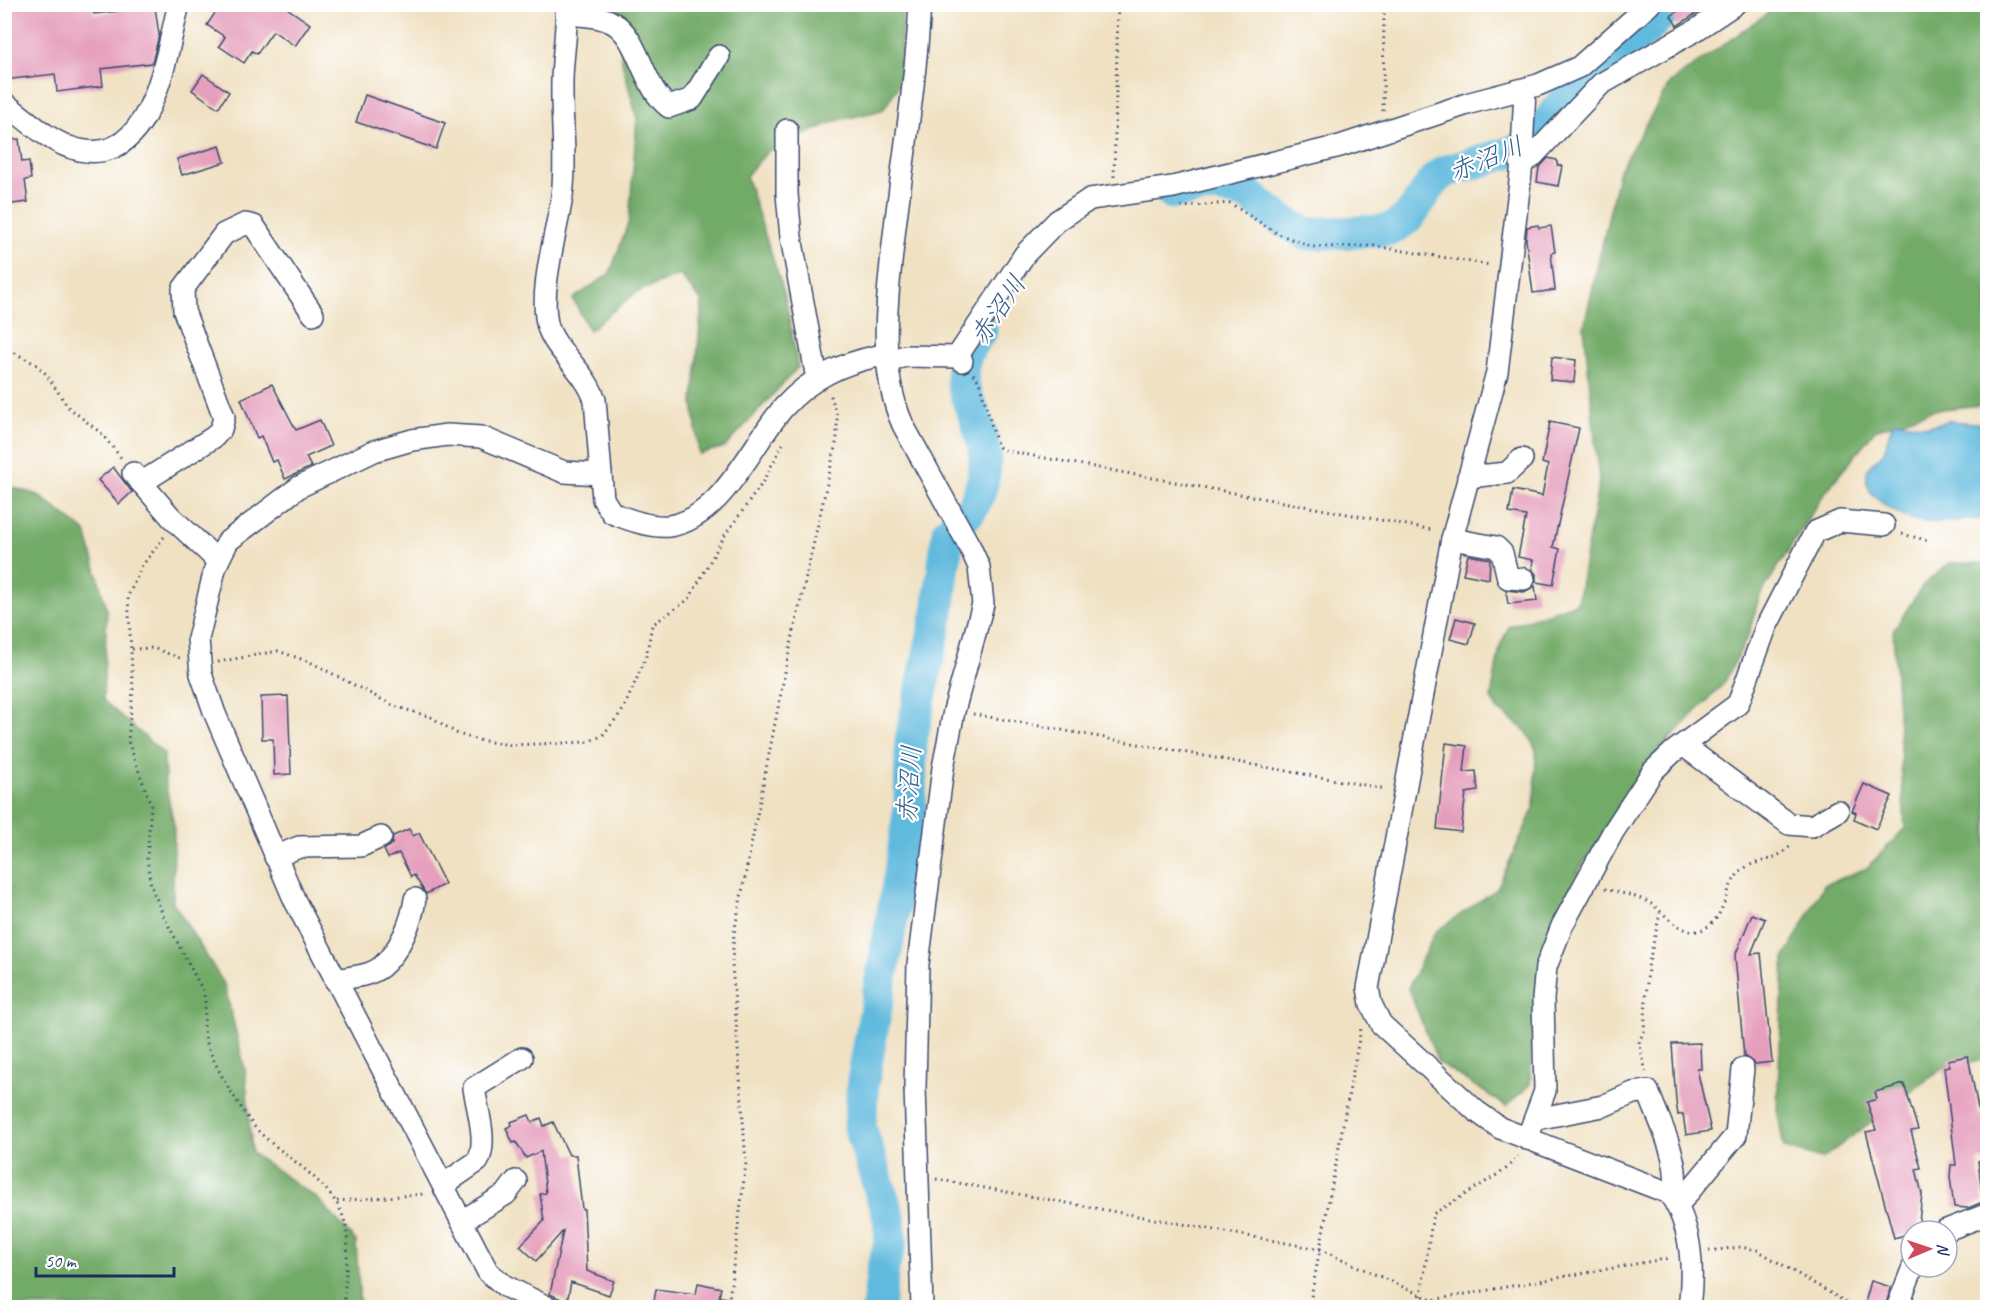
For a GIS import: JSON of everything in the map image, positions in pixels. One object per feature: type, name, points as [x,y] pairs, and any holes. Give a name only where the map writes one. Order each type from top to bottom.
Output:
[{"type":"street","points":[[4,103],[51,138],[68,146],[89,150],[116,145],[142,123],[152,106],[179,4]]},
{"type":"street","points":[[920,4],[892,260],[887,361],[894,404],[979,567],[983,604],[954,711],[936,812],[918,964],[915,1087],[922,1308]]},
{"type":"street","points":[[1522,156],[1531,158],[1601,84],[1696,30],[1735,4]]},
{"type":"street","points":[[718,56],[692,99],[669,107],[658,99],[625,33],[614,23],[602,18],[567,9],[562,81],[564,165],[562,196],[549,263],[548,326],[553,337],[590,384],[595,400],[603,499],[612,513],[645,524],[668,526],[685,522],[721,495],[785,406],[820,377],[850,362],[878,356],[887,361],[906,356],[965,365],[1019,263],[1041,236],[1064,216],[1090,199],[1173,187],[1340,146],[1525,89],[1579,67],[1647,6]]},
{"type":"street","points":[[1587,60],[1601,84]]},
{"type":"street","points":[[1525,89],[1522,156],[1497,372],[1453,536],[1368,988],[1375,1016],[1403,1047],[1476,1111],[1500,1128],[1649,1184],[1675,1201]]},
{"type":"street","points":[[786,130],[787,194],[791,237],[820,377]]},
{"type":"street","points":[[218,561],[176,521],[137,478],[214,437],[221,429],[224,417],[188,322],[182,297],[187,280],[224,234],[246,224],[254,226],[313,314]]},
{"type":"street","points":[[549,1308],[496,1280],[488,1272],[334,980],[275,857],[216,714],[200,665],[198,639],[218,561],[228,541],[299,487],[374,451],[412,440],[447,435],[481,437],[564,472],[601,474]]},
{"type":"street","points":[[1468,477],[1507,473],[1522,459]]},
{"type":"street","points":[[1527,1139],[1545,1091],[1543,1026],[1546,967],[1551,950],[1584,883],[1635,795],[1653,771],[1683,745],[1738,705],[1766,627],[1815,532],[1840,520],[1884,525]]},
{"type":"street","points":[[1453,536],[1496,547],[1502,553],[1508,578],[1524,579]]},
{"type":"street","points":[[1683,745],[1789,825],[1805,827],[1820,822],[1838,811]]},
{"type":"street","points":[[275,857],[305,846],[361,846],[381,837]]},
{"type":"street","points":[[334,980],[363,975],[381,967],[409,924],[415,899]]},
{"type":"street","points":[[444,1188],[478,1161],[480,1156],[480,1125],[474,1088],[522,1058]]},
{"type":"street","points":[[1675,1201],[1736,1135],[1743,1069]]},
{"type":"street","points":[[1536,1119],[1603,1106],[1633,1093],[1648,1091],[1676,1168],[1675,1201],[1691,1254],[1689,1308]]},
{"type":"street","points":[[462,1221],[506,1194],[516,1181]]},
{"type":"street","points":[[1959,1225],[1988,1214]]},
{"type":"street","points":[[1897,1308],[1908,1279]]},
{"type":"path","points":[[1114,197],[1118,4]]},
{"type":"path","points":[[1383,131],[1384,4]]},
{"type":"path","points":[[1179,207],[1230,202],[1278,234],[1313,247],[1381,246],[1509,269]]},
{"type":"path","points":[[4,347],[37,365],[68,406],[101,433],[137,478]]},
{"type":"path","points":[[965,365],[979,381],[996,441],[999,447],[1007,451],[1453,536]]},
{"type":"path","points":[[728,1308],[746,1163],[732,963],[734,933],[787,662],[837,440],[837,416],[820,377]]},
{"type":"path","points":[[132,649],[153,648],[200,665],[278,651],[310,662],[393,706],[436,718],[458,734],[478,740],[495,744],[523,745],[595,740],[608,729],[627,701],[646,657],[652,625],[689,599],[725,535],[761,486],[784,440]]},
{"type":"path","points":[[176,521],[142,566],[128,596],[133,689],[128,741],[146,785],[151,806],[148,872],[164,918],[203,991],[206,1000],[205,1036],[235,1097],[265,1139],[313,1175],[337,1201],[348,1232],[349,1251],[344,1308]]},
{"type":"path","points":[[954,711],[1405,793]]},
{"type":"path","points":[[1584,883],[1646,902],[1673,924],[1692,932],[1715,920],[1730,887],[1741,871],[1782,854],[1805,827]]},
{"type":"path","points":[[1648,1091],[1639,1041],[1644,1032],[1648,967],[1660,913]]},
{"type":"path","points":[[1309,1308],[1362,1022]]},
{"type":"path","points":[[1421,1296],[1433,1214],[1513,1163],[1527,1139]]},
{"type":"path","points":[[919,1176],[1319,1249],[1421,1296],[1437,1300],[1732,1247],[1757,1250],[1856,1308]]},
{"type":"path","points":[[337,1201],[444,1188]]},
{"type":"green space","points":[[616,5],[903,5],[899,85],[883,110],[835,121],[768,151],[746,176],[785,296],[798,367],[725,447],[699,454],[693,403],[702,302],[680,275],[637,292],[589,330],[573,299],[610,273],[629,221],[637,119],[622,62]]},
{"type":"green space","points":[[1779,5],[1987,5],[1987,409],[1982,405],[1933,410],[1875,430],[1824,494],[1759,597],[1748,636],[1724,683],[1665,744],[1579,870],[1549,935],[1532,1032],[1530,1085],[1506,1106],[1438,1062],[1408,988],[1435,932],[1497,889],[1534,808],[1536,750],[1527,732],[1497,709],[1491,698],[1500,646],[1509,626],[1577,603],[1599,481],[1584,326],[1619,170],[1670,83]]},
{"type":"green space","points":[[4,485],[38,495],[86,532],[107,610],[103,700],[164,754],[165,782],[174,825],[173,902],[224,984],[245,1069],[252,1153],[318,1199],[356,1241],[360,1307],[5,1307]]},
{"type":"green space","points":[[1987,556],[1987,1059],[1944,1067],[1822,1159],[1784,1148],[1777,1109],[1784,959],[1824,885],[1867,868],[1905,828],[1893,631],[1923,585],[1950,563],[1984,563]]},
{"type":"water","points":[[1895,421],[1928,426],[1949,421],[1987,424],[1987,519],[1922,522],[1897,513],[1875,496],[1868,486],[1867,472],[1884,451]]},
{"type":"building","points":[[4,4],[92,4],[94,14],[155,7],[159,35],[152,63],[101,69],[103,86],[57,92],[55,74],[4,80]]},
{"type":"building","points":[[221,4],[281,4],[310,24],[295,46],[273,31],[257,54],[252,51],[244,63],[219,46],[225,37],[207,25]]},
{"type":"building","points":[[1688,4],[1711,4],[1677,26],[1671,16]]},
{"type":"building","points":[[203,74],[229,92],[218,108],[192,90]]},
{"type":"building","points":[[365,95],[445,123],[436,149],[356,122]]},
{"type":"building","points":[[19,139],[22,162],[29,161],[31,179],[25,180],[28,202],[4,205],[4,141]]},
{"type":"building","points":[[220,146],[225,162],[182,175],[177,159]]},
{"type":"building","points":[[1548,158],[1557,160],[1557,165],[1562,166],[1558,186],[1537,182],[1539,168]]},
{"type":"building","points":[[1538,225],[1539,228],[1551,226],[1555,252],[1551,253],[1555,290],[1533,293],[1526,240],[1527,227]]},
{"type":"building","points":[[1552,357],[1576,360],[1574,382],[1550,380]]},
{"type":"building","points":[[272,384],[296,430],[320,420],[331,446],[306,457],[311,467],[285,479],[277,460],[272,462],[261,436],[257,438],[241,399]]},
{"type":"building","points":[[1550,422],[1579,428],[1553,547],[1560,549],[1553,585],[1536,582],[1536,574],[1532,569],[1533,560],[1518,557],[1526,516],[1509,513],[1513,490],[1542,496],[1548,465],[1542,463]]},
{"type":"building","points":[[113,467],[132,492],[119,504],[98,480]]},
{"type":"building","points":[[1468,555],[1490,559],[1489,579],[1463,574]]},
{"type":"building","points":[[1535,586],[1537,601],[1508,604],[1506,590],[1524,592]]},
{"type":"building","points":[[1456,618],[1475,623],[1469,644],[1450,639]]},
{"type":"building","points":[[288,696],[291,774],[274,775],[273,739],[262,739],[261,697]]},
{"type":"building","points":[[1446,743],[1467,746],[1464,772],[1476,771],[1478,791],[1466,793],[1461,832],[1437,829]]},
{"type":"building","points":[[1864,784],[1892,796],[1876,829],[1854,819],[1856,813],[1852,811]]},
{"type":"building","points":[[409,829],[413,836],[419,833],[445,884],[426,894],[414,875],[411,877],[399,853],[388,858],[384,850],[392,844],[393,836]]},
{"type":"building","points":[[1752,914],[1765,919],[1751,954],[1761,953],[1772,1062],[1755,1064],[1744,1056],[1735,956]]},
{"type":"building","points":[[1700,1043],[1701,1069],[1697,1069],[1711,1131],[1686,1135],[1683,1114],[1678,1115],[1672,1044]]},
{"type":"building","points":[[1968,1056],[1979,1114],[1987,1115],[1988,1160],[1978,1161],[1983,1202],[1968,1208],[1954,1207],[1950,1176],[1951,1165],[1956,1165],[1944,1067],[1950,1066],[1948,1060]]},
{"type":"building","points":[[1904,1084],[1918,1130],[1911,1131],[1921,1168],[1916,1169],[1922,1194],[1919,1219],[1899,1219],[1899,1237],[1894,1238],[1866,1132],[1876,1130],[1867,1102],[1877,1099],[1875,1092]]},
{"type":"building","points":[[529,1115],[532,1122],[541,1118],[544,1126],[553,1122],[569,1155],[576,1155],[582,1209],[584,1209],[587,1271],[614,1281],[609,1295],[571,1282],[567,1302],[550,1294],[563,1231],[536,1261],[520,1246],[544,1221],[540,1194],[546,1193],[541,1151],[526,1158],[516,1142],[513,1143],[506,1128],[512,1125],[511,1122]]},
{"type":"building","points":[[1871,1281],[1891,1287],[1885,1308],[1868,1308],[1866,1299]]},
{"type":"building","points":[[698,1283],[721,1288],[719,1297],[728,1298],[727,1308],[653,1308],[656,1289],[696,1294]]},
{"type":"waterway","name":"赤沼川","points":[[1172,193],[1219,187],[1249,195],[1278,218],[1306,234],[1392,229],[1409,217],[1435,179],[1444,172],[1518,150],[1537,137],[1563,102],[1648,28],[1670,4]]},
{"type":"waterway","name":"赤沼川","points":[[878,1308],[883,1268],[891,1241],[889,1218],[860,1127],[863,1081],[900,873],[910,806],[911,740],[938,612],[948,532],[973,507],[984,473],[984,447],[964,390],[962,377],[963,363],[969,348],[981,331]]}]
